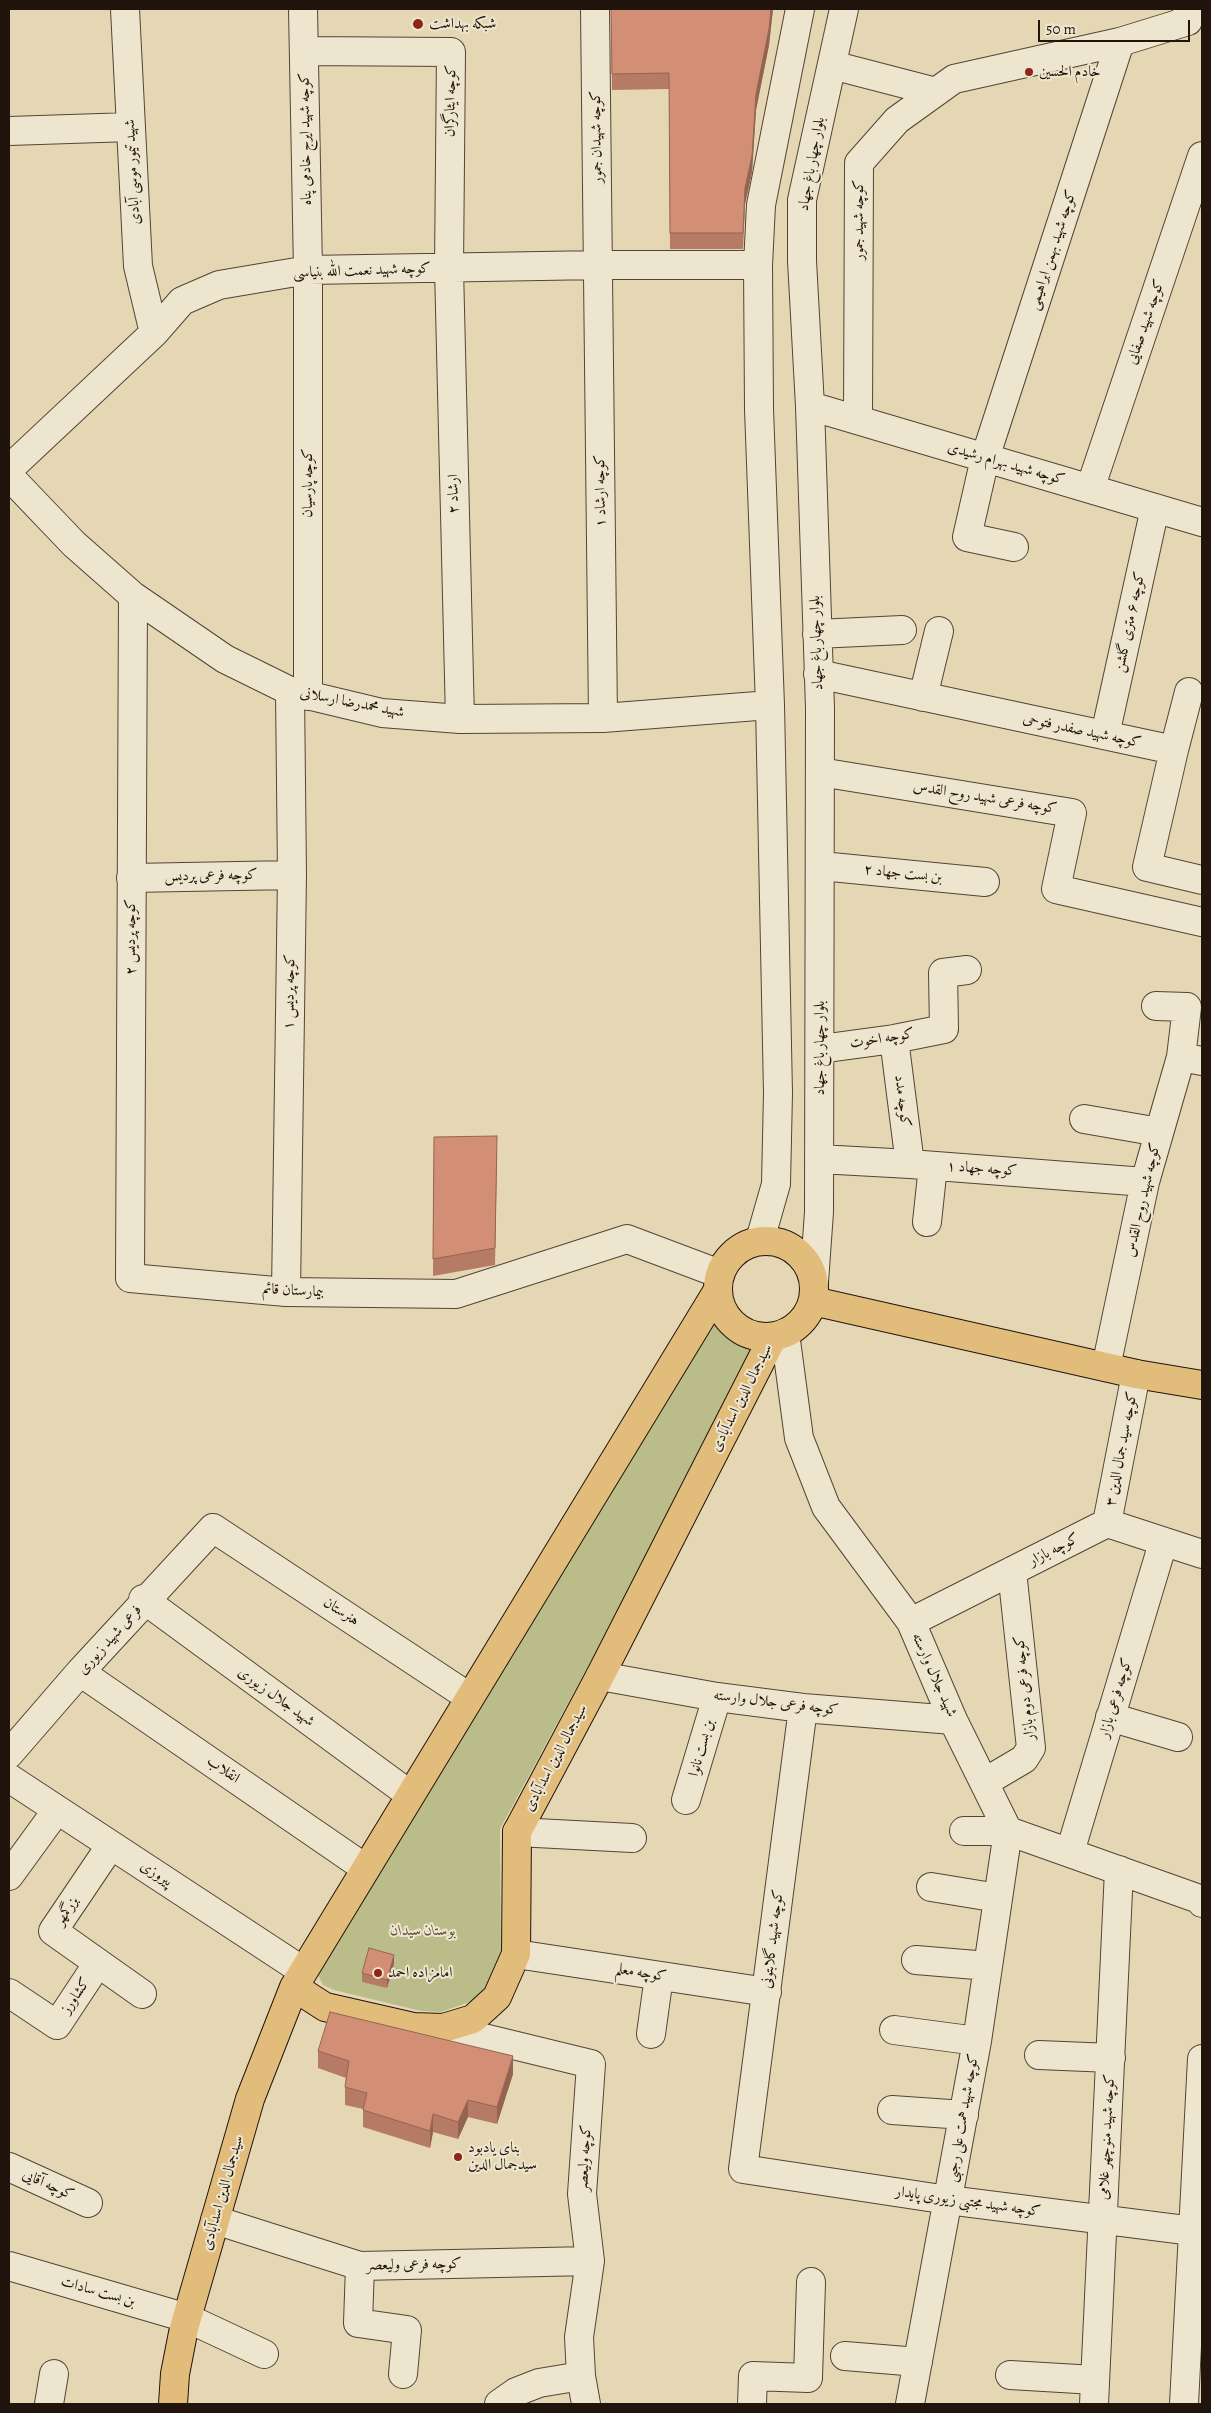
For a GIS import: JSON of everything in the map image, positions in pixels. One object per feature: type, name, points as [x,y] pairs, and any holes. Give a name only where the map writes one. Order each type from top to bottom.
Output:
[{"type":"main road","points":[[760,1240],[775,1241],[789,1246],[805,1261],[813,1291],[805,1318],[796,1327],[779,1335],[757,1336],[742,1331],[729,1320],[721,1306],[719,1282],[726,1262],[735,1251],[747,1244],[760,1240]]},
{"type":"main road","name":"سیدجمال الدین اسدآبادی","points":[[173,2404],[174,2374],[187,2318],[250,2099],[299,1979],[719,1282]]},
{"type":"main road","points":[[813,1291],[1106,1367],[1202,1385]]},
{"type":"main road","name":"سیدجمال الدین اسدآبادی","points":[[299,1979],[325,2007],[414,2027],[443,2028],[473,2018],[497,1997],[516,1954],[517,1832],[779,1335]]},
{"type":"street","name":"شهید تیمور موسی آبادی","points":[[125,9],[138,266],[154,333]]},
{"type":"street","name":"کوچه شهید ایرج خادمی پناه","points":[[303,9],[308,270]]},
{"type":"street","name":"کوچه شهیدان جمور","points":[[595,9],[599,265]]},
{"type":"street","points":[[760,1240],[776,1184],[778,1093],[770,705],[759,409],[758,265],[761,205],[800,9]]},
{"type":"street","name":"بلوار چهار باغ جهاد","points":[[813,1291],[819,1159],[821,866],[817,634],[810,406],[802,261],[802,200],[844,9]]},
{"type":"street","name":"کوچه شهید جمور","points":[[858,420],[859,163],[897,120],[954,78],[1120,42],[1188,21],[1187,9]]},
{"type":"street","name":"کوچه شهید بهمن ابراهیمی","points":[[1014,548],[967,537],[985,458],[1120,42]]},
{"type":"street","name":"کوچه ایثارگران","points":[[304,51],[451,52],[449,268]]},
{"type":"street","points":[[832,65],[936,92]]},
{"type":"street","points":[[9,131],[131,127]]},
{"type":"street","name":"کوچه شهید صفایی","points":[[1090,488],[1202,156]]},
{"type":"street","name":"کوچه شهید نعمت الله بنیاسی","points":[[9,469],[154,333],[182,302],[219,285],[308,270],[599,265],[758,265]]},
{"type":"street","name":"کوچه ارشاد ۱","points":[[599,265],[603,718]]},
{"type":"street","name":"ارشاد ۲","points":[[449,268],[460,719]]},
{"type":"street","name":"کوچه پارسیان","points":[[299,694],[308,270]]},
{"type":"street","name":"کوچه شهید بهرام رشیدی","points":[[810,406],[1202,522]]},
{"type":"street","name":"شهید محمدرضا ارسلانی","points":[[9,476],[74,544],[133,596],[225,659],[299,694],[382,713],[460,719],[603,718],[770,705]]},
{"type":"street","name":"کوچه ۶ متری گلشن","points":[[1105,735],[1155,508]]},
{"type":"street","name":"کوچه پردیس ۲","points":[[130,1278],[133,596]]},
{"type":"street","points":[[817,634],[902,630]]},
{"type":"street","points":[[923,697],[939,631]]},
{"type":"street","name":"کوچه شهید صفدر فتوحی","points":[[818,674],[1174,750]]},
{"type":"street","points":[[1189,692],[1147,867],[1202,880]]},
{"type":"street","name":"کوچه پردیس ۱","points":[[286,1292],[292,875],[299,694]]},
{"type":"street","name":"کوچه فرعی شهید روح القدس","points":[[820,772],[1072,812],[1056,889],[1202,922]]},
{"type":"street","name":"بن بست جهاد ۲","points":[[821,866],[985,882]]},
{"type":"street","name":"کوچه فرعی پردیس","points":[[131,878],[292,875]]},
{"type":"street","name":"کوچه اخوت","points":[[820,1049],[894,1039],[944,1029],[942,973],[967,970]]},
{"type":"street","name":"کوچه شهید روح القدس","points":[[1106,1367],[1145,1182],[1159,1132],[1191,1059],[1188,1007],[1156,1006]]},
{"type":"street","name":"کوچه مدد","points":[[894,1039],[922,1165],[927,1222]]},
{"type":"street","points":[[1084,1119],[1159,1132]]},
{"type":"street","name":"کوچه جهاد ۱","points":[[819,1159],[1145,1182]]},
{"type":"street","name":"بیمارستان قائم","points":[[130,1278],[286,1292],[456,1294],[627,1238],[719,1282]]},
{"type":"street","name":"شهید جلال وارسته","points":[[779,1335],[799,1438],[826,1507],[911,1622],[953,1720],[1008,1830]]},
{"type":"street","name":"کوچه سید جمال الدین ۳","points":[[1107,1523],[1136,1374]]},
{"type":"street","points":[[1107,1523],[1163,1543],[1202,1554]]},
{"type":"street","name":"کوچه بازار","points":[[911,1622],[1107,1523]]},
{"type":"street","name":"هنرستان","points":[[213,1528],[469,1697]]},
{"type":"street","name":"فرعی شهید زیوری","points":[[9,1754],[80,1672],[213,1528]]},
{"type":"street","name":"کوچه فرعی بازار","points":[[1070,1852],[1163,1543]]},
{"type":"street","name":"کوچه فرعی دوم بازار","points":[[985,1782],[1024,1759],[1031,1748],[1012,1571]]},
{"type":"street","name":"شهید جلال زیوری","points":[[145,1600],[409,1794]]},
{"type":"street","name":"انقلاب","points":[[80,1672],[365,1868]]},
{"type":"street","name":"کوچه فرعی جلال وارسته","points":[[600,1676],[717,1696],[803,1708],[953,1720]]},
{"type":"street","name":"بن بست نانوا","points":[[686,1800],[717,1696]]},
{"type":"street","name":"کوچه شهید گلابتونی","points":[[742,2169],[767,1992],[803,1708]]},
{"type":"street","points":[[1110,1717],[1178,1737]]},
{"type":"street","name":"پیروزی","points":[[9,1778],[111,1845],[299,1979]]},
{"type":"street","points":[[9,1876],[57,1810]]},
{"type":"street","points":[[964,1831],[1008,1830],[1202,1900],[1202,1903]]},
{"type":"street","name":"کوچه شهید همت علی رجبی","points":[[910,2404],[977,2042],[1008,1830]]},
{"type":"street","points":[[517,1832],[632,1838]]},
{"type":"street","name":"بزرگمهر","points":[[98,1963],[53,1931],[111,1845]]},
{"type":"street","name":"کوچه شهید منوچهر غلامی","points":[[1095,2392],[1120,1870]]},
{"type":"street","points":[[931,1887],[998,1898]]},
{"type":"street","name":"کوچه معلم","points":[[516,1954],[767,1992]]},
{"type":"street","points":[[916,1960],[988,1966]]},
{"type":"street","name":"کشاورز","points":[[9,1993],[56,2025],[98,1963],[142,1994]]},
{"type":"street","points":[[651,2034],[659,1976]]},
{"type":"street","name":"کوچه ولیعصر","points":[[443,2028],[591,2064],[582,2194],[590,2261],[580,2337],[581,2376],[586,2404]]},
{"type":"street","points":[[894,2030],[977,2042]]},
{"type":"street","points":[[1039,2055],[1110,2058]]},
{"type":"street","points":[[1191,2389],[1202,2059]]},
{"type":"street","points":[[892,2110],[964,2115]]},
{"type":"street","name":"کوچه آقایی","points":[[9,2167],[88,2203]]},
{"type":"street","name":"کوچه شهید مجتبی زیوری پایدار","points":[[742,2169],[948,2200],[1103,2220],[1196,2237]]},
{"type":"street","name":"کوچه فرعی ولیعصر","points":[[215,2220],[360,2266],[590,2261]]},
{"type":"street","name":"بن بست سادات","points":[[9,2266],[187,2318],[264,2354]]},
{"type":"street","points":[[360,2266],[358,2323],[407,2330],[403,2374]]},
{"type":"street","points":[[752,2404],[753,2376],[808,2378],[811,2282]]},
{"type":"street","points":[[844,2356],[918,2362]]},
{"type":"street","points":[[49,2404],[54,2374]]},
{"type":"street","points":[[1010,2374],[1095,2392]]},
{"type":"street","points":[[500,2404],[516,2392],[539,2383],[581,2376]]},
{"type":"green space","name":"بوستان سیدان","points":[[713,1307],[718,1321],[726,1330],[742,1341],[761,1346],[500,1829],[501,1962],[498,1976],[475,2000],[441,2012],[421,2011],[334,1990],[323,1985],[318,1975],[317,1966]]},
{"type":"building","points":[[611,9],[771,9],[769,29],[756,94],[752,156],[745,188],[743,233],[670,233],[669,73],[612,74]]},
{"type":"building","points":[[497,1136],[495,1248],[433,1259],[434,1137]]},
{"type":"building","name":"امامزاده احمد","points":[[369,1948],[394,1955],[387,1980],[362,1973]]},
{"type":"building","points":[[330,2012],[513,2056],[497,2107],[468,2100],[458,2122],[433,2114],[430,2131],[363,2110],[367,2093],[345,2087],[349,2061],[318,2051]]},
{"type":"place","name":"شبکه بهداشت","points":[[418,24]]},
{"type":"place","name":"خادم الحسین","points":[[1029,72]]},
{"type":"place","name":"امامزاده احمد","points":[[378,1973]]},
{"type":"place","name":"بنای یادبود سیدجمال الدین","points":[[458,2157]]}]
